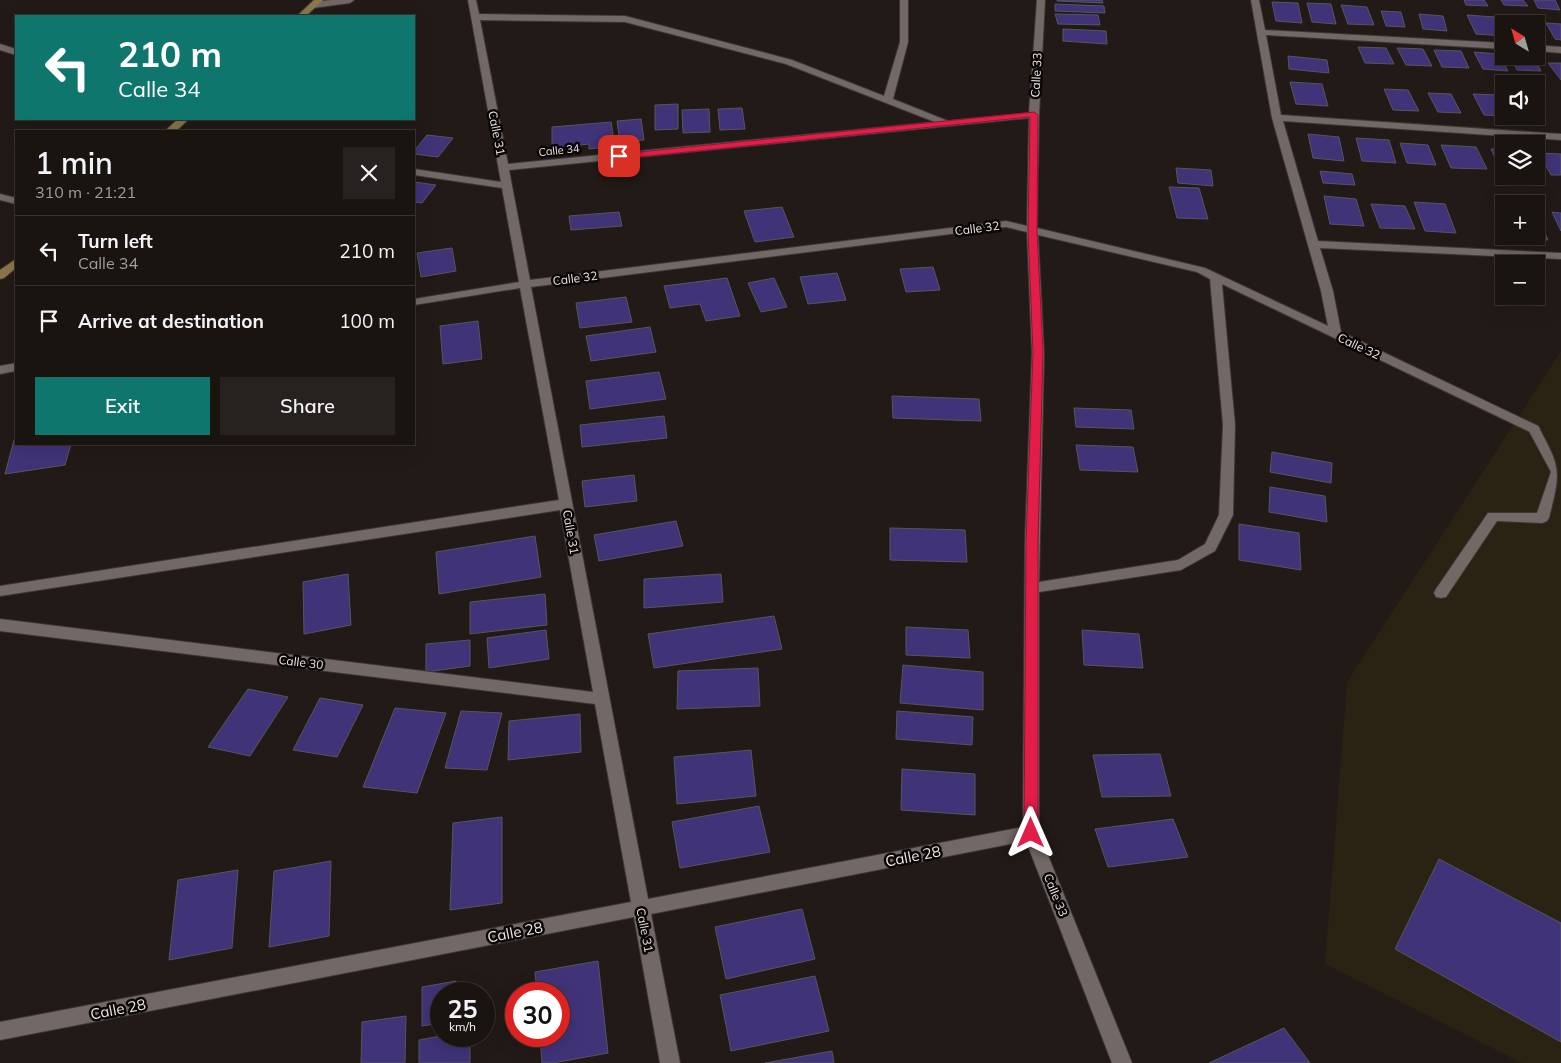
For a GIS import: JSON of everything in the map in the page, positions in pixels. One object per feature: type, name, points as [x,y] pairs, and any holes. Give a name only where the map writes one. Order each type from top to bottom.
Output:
[{"type":"main road","points":[[302,15],[316,3]]},
{"type":"main road","points":[[171,130],[183,120]]},
{"type":"main road","points":[[0,276],[15,263]]},
{"type":"street","points":[[316,3],[350,0]]},
{"type":"street","name":"Calle 31","points":[[472,0],[670,1063]]},
{"type":"street","points":[[888,100],[904,42],[904,0]]},
{"type":"street","name":"Calle 33","points":[[1041,0],[1034,115],[1032,231],[1038,352],[1032,588],[1031,833],[1122,1063]]},
{"type":"street","points":[[1255,0],[1277,118],[1327,291],[1335,334]]},
{"type":"street","points":[[475,17],[625,19],[789,62],[947,123]]},
{"type":"street","points":[[1262,32],[1495,45]]},
{"type":"street","points":[[0,47],[15,52]]},
{"type":"street","points":[[1545,49],[1561,50]]},
{"type":"street","name":"Calle 34","points":[[504,168],[1034,115]]},
{"type":"street","points":[[1277,118],[1561,137]]},
{"type":"street","points":[[415,172],[507,186]]},
{"type":"street","points":[[0,197],[15,200]]},
{"type":"street","name":"Calle 32","points":[[415,302],[525,284],[1006,224],[1201,270],[1534,429],[1558,472],[1542,518],[1493,516],[1441,593]]},
{"type":"street","points":[[1312,244],[1561,256]]},
{"type":"street","points":[[1032,588],[1181,564],[1210,547],[1226,515],[1229,425],[1216,278]]},
{"type":"street","points":[[0,370],[15,367]]},
{"type":"street","points":[[0,591],[566,504]]},
{"type":"street","name":"Calle 30","points":[[0,625],[602,699]]},
{"type":"street","name":"Calle 28","points":[[0,1031],[1031,833]]},
{"type":"shaded area","points":[[1561,351],[1561,1063],[1522,1063],[1325,964],[1347,682]]},
{"type":"building","points":[[1102,0],[1103,3],[1057,1]]},
{"type":"building","points":[[1464,0],[1484,0],[1488,6],[1466,5]]},
{"type":"building","points":[[1501,0],[1523,0],[1528,6],[1504,5]]},
{"type":"building","points":[[1534,0],[1555,0],[1560,10],[1538,8]]},
{"type":"building","points":[[1272,2],[1298,3],[1302,23],[1276,21]]},
{"type":"building","points":[[1307,3],[1331,4],[1336,24],[1312,22]]},
{"type":"building","points":[[1055,4],[1104,6],[1105,13],[1055,11]]},
{"type":"building","points":[[1341,5],[1367,7],[1374,25],[1348,24]]},
{"type":"building","points":[[1381,11],[1401,12],[1405,27],[1386,26]]},
{"type":"building","points":[[1055,14],[1098,15],[1100,25],[1058,24]]},
{"type":"building","points":[[1419,14],[1443,16],[1447,31],[1423,29]]},
{"type":"building","points":[[1467,15],[1495,17],[1495,35],[1476,34]]},
{"type":"building","points":[[1546,23],[1561,24],[1561,40],[1555,39]]},
{"type":"building","points":[[1063,29],[1106,31],[1107,44],[1063,41]]},
{"type":"building","points":[[1358,47],[1386,48],[1394,64],[1365,63]]},
{"type":"building","points":[[1397,48],[1423,49],[1432,66],[1406,65]]},
{"type":"building","points":[[1434,50],[1461,51],[1469,68],[1442,67]]},
{"type":"building","points":[[1474,52],[1495,54],[1495,65],[1505,65],[1508,71],[1483,69]]},
{"type":"building","points":[[1288,56],[1327,60],[1329,73],[1289,69]]},
{"type":"building","points":[[1548,63],[1561,63],[1561,80]]},
{"type":"building","points":[[1514,65],[1538,65],[1541,71],[1517,70]]},
{"type":"building","points":[[1290,82],[1322,84],[1328,106],[1296,104]]},
{"type":"building","points":[[1384,89],[1408,90],[1419,111],[1393,110]]},
{"type":"building","points":[[1428,93],[1451,94],[1461,113],[1438,112]]},
{"type":"building","points":[[1473,94],[1495,95],[1495,116],[1484,115]]},
{"type":"building","points":[[678,104],[678,129],[655,130],[655,105]]},
{"type":"building","points":[[742,108],[745,129],[720,130],[718,109]]},
{"type":"building","points":[[709,109],[710,132],[683,133],[682,110]]},
{"type":"building","points":[[641,119],[644,140],[620,142],[617,121]]},
{"type":"building","points":[[611,122],[615,146],[589,149],[589,144],[552,148],[552,127]]},
{"type":"building","points":[[1308,134],[1339,137],[1344,161],[1313,158]]},
{"type":"building","points":[[427,135],[453,138],[438,157],[415,154],[415,150]]},
{"type":"building","points":[[1356,138],[1389,140],[1396,163],[1362,161]]},
{"type":"building","points":[[1400,143],[1428,145],[1436,165],[1407,163]]},
{"type":"building","points":[[1441,145],[1476,147],[1487,169],[1451,168]]},
{"type":"building","points":[[1491,149],[1495,149],[1495,157]]},
{"type":"building","points":[[1545,153],[1561,154],[1561,175],[1551,175],[1545,164]]},
{"type":"building","points":[[1176,168],[1211,170],[1213,186],[1178,183]]},
{"type":"building","points":[[1320,171],[1352,174],[1355,185],[1323,183]]},
{"type":"building","points":[[415,182],[436,185],[422,203],[415,202]]},
{"type":"building","points":[[1169,187],[1199,188],[1208,219],[1177,218]]},
{"type":"building","points":[[1324,196],[1356,199],[1364,226],[1330,224]]},
{"type":"building","points":[[1414,202],[1445,204],[1456,233],[1425,231]]},
{"type":"building","points":[[1371,204],[1405,206],[1415,229],[1380,228]]},
{"type":"building","points":[[782,207],[794,237],[755,242],[744,211]]},
{"type":"building","points":[[619,212],[622,226],[571,230],[569,216]]},
{"type":"building","points":[[1552,212],[1561,213],[1561,231]]},
{"type":"building","points":[[452,248],[456,271],[421,277],[417,253]]},
{"type":"building","points":[[933,267],[940,290],[906,292],[900,269]]},
{"type":"building","points":[[837,273],[846,300],[808,304],[800,277]]},
{"type":"building","points":[[727,278],[740,316],[706,321],[700,304],[670,308],[664,286]]},
{"type":"building","points":[[774,278],[787,307],[761,312],[748,283]]},
{"type":"building","points":[[626,297],[632,322],[580,328],[576,303]]},
{"type":"building","points":[[478,321],[482,359],[443,364],[440,326]]},
{"type":"building","points":[[650,327],[656,352],[591,361],[586,336]]},
{"type":"building","points":[[659,372],[666,399],[590,409],[586,381]]},
{"type":"building","points":[[892,396],[979,399],[981,421],[893,418]]},
{"type":"building","points":[[1074,408],[1131,410],[1134,429],[1076,427]]},
{"type":"building","points":[[664,416],[667,438],[582,447],[580,425]]},
{"type":"building","points":[[14,440],[15,445],[71,445],[65,465],[5,474]]},
{"type":"building","points":[[1076,445],[1133,447],[1138,472],[1080,470]]},
{"type":"building","points":[[1272,452],[1332,463],[1331,483],[1270,472]]},
{"type":"building","points":[[634,475],[637,501],[585,507],[582,481]]},
{"type":"building","points":[[1270,487],[1325,496],[1327,522],[1269,512]]},
{"type":"building","points":[[676,521],[683,546],[599,561],[594,535]]},
{"type":"building","points":[[1239,524],[1299,533],[1301,570],[1239,560]]},
{"type":"building","points":[[890,528],[965,530],[967,562],[890,560]]},
{"type":"building","points":[[535,536],[541,577],[439,594],[436,552]]},
{"type":"building","points":[[348,574],[351,625],[304,634],[303,582]]},
{"type":"building","points":[[721,574],[723,602],[644,608],[644,579]]},
{"type":"building","points":[[545,594],[547,625],[470,634],[470,602]]},
{"type":"building","points":[[774,616],[782,649],[654,668],[648,634]]},
{"type":"building","points":[[906,627],[968,630],[970,658],[906,655]]},
{"type":"building","points":[[546,630],[549,659],[489,668],[487,638]]},
{"type":"building","points":[[1082,630],[1139,634],[1143,668],[1084,665]]},
{"type":"building","points":[[470,640],[470,666],[426,672],[426,644]]},
{"type":"building","points":[[903,665],[983,672],[983,710],[900,703]]},
{"type":"building","points":[[758,668],[760,706],[677,709],[678,671]]},
{"type":"building","points":[[248,689],[288,697],[250,756],[208,747]]},
{"type":"building","points":[[320,698],[363,705],[337,757],[293,750]]},
{"type":"building","points":[[395,708],[446,713],[417,793],[363,787]]},
{"type":"building","points":[[461,711],[502,713],[487,770],[445,768]]},
{"type":"building","points":[[897,711],[973,717],[972,745],[896,739]]},
{"type":"building","points":[[580,714],[581,752],[508,760],[509,721]]},
{"type":"building","points":[[751,750],[756,796],[677,804],[674,757]]},
{"type":"building","points":[[1160,754],[1171,796],[1102,797],[1093,755]]},
{"type":"building","points":[[902,769],[975,774],[975,815],[901,810]]},
{"type":"building","points":[[759,806],[770,852],[680,868],[672,822]]},
{"type":"building","points":[[502,817],[502,903],[450,910],[453,823]]},
{"type":"building","points":[[1173,819],[1188,857],[1108,867],[1095,829]]},
{"type":"building","points":[[1439,859],[1561,923],[1561,1042],[1395,949]]},
{"type":"building","points":[[331,861],[329,936],[269,947],[274,871]]},
{"type":"building","points":[[238,870],[232,948],[169,960],[178,880]]},
{"type":"building","points":[[802,909],[815,959],[726,979],[715,927]]},
{"type":"building","points":[[598,961],[608,1053],[553,1063],[542,1063],[541,1047],[570,1047],[570,982],[536,982],[535,972]]},
{"type":"building","points":[[815,976],[829,1031],[731,1051],[720,995]]},
{"type":"building","points":[[430,986],[430,1025],[422,1026],[422,987]]},
{"type":"building","points":[[406,1016],[405,1063],[361,1063],[362,1022]]},
{"type":"building","points":[[1284,1028],[1310,1063],[1209,1063]]},
{"type":"building","points":[[430,1038],[430,1047],[470,1047],[470,1063],[419,1063],[419,1040]]},
{"type":"building","points":[[832,1051],[834,1063],[765,1063]]},
{"type":"route","points":[[619,156],[1034,115],[1032,231],[1038,352],[1032,542],[1031,833]]}]
